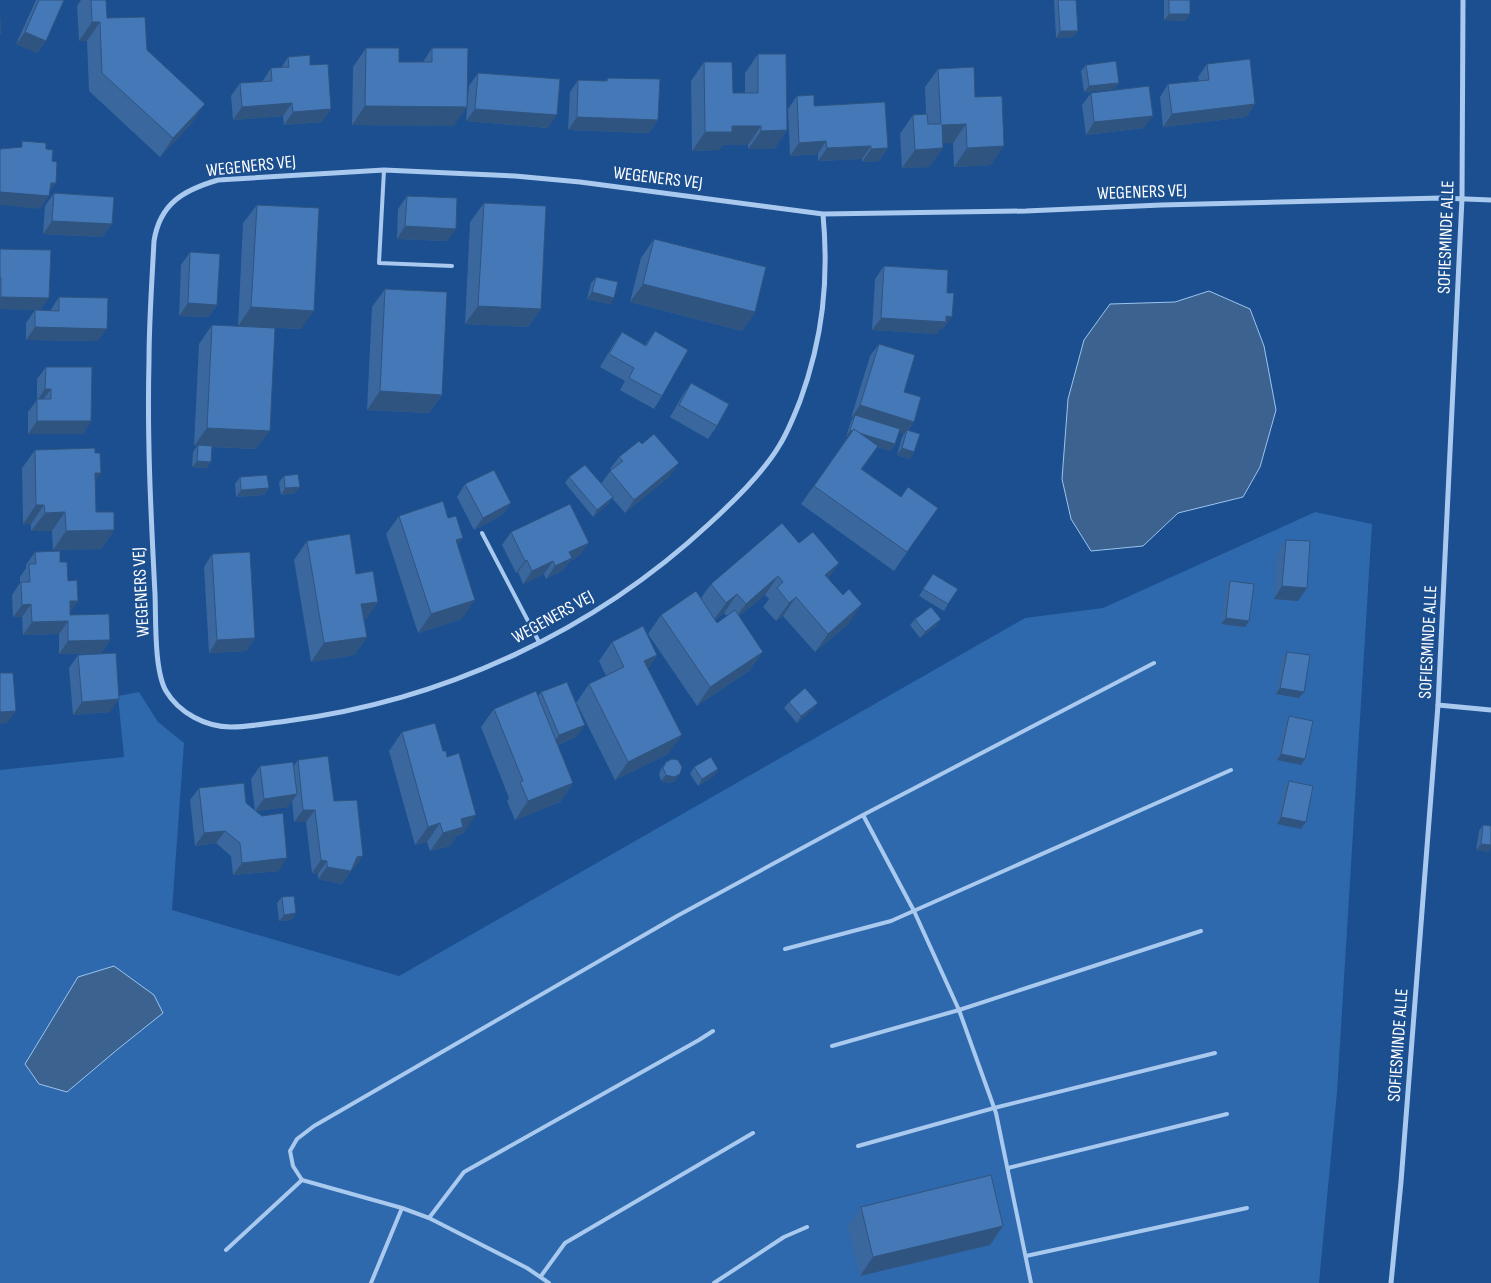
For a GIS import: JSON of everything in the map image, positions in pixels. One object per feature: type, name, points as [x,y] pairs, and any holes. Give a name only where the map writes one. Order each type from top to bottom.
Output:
[{"type":"street","name":"SOFIESMINDE ALLE","points":[[1391,1283],[1401,1182],[1438,705],[1462,198],[1463,0]]},
{"type":"street","name":"WEGENERS VEJ","points":[[823,214],[825,242],[822,322],[816,351],[795,415],[779,446],[752,480],[690,542],[652,572],[562,631],[539,642],[463,677],[366,707],[319,716],[233,727],[220,726],[206,723],[183,710],[166,690],[158,664],[148,397],[156,230],[166,209],[184,193],[198,186],[218,180],[384,170],[515,176],[580,182],[823,214],[1026,211],[1161,205],[1462,198],[1491,200]]},
{"type":"street","points":[[1438,705],[1491,710]]},
{"type":"lane","points":[[384,170],[379,263],[452,266]]},
{"type":"lane","points":[[482,533],[539,642]]},
{"type":"lane","points":[[549,1283],[527,1268],[429,1218],[402,1208],[302,1180],[293,1166],[290,1151],[297,1139],[314,1126],[677,916],[863,815],[1154,663]]},
{"type":"lane","points":[[785,949],[891,921],[1231,770]]},
{"type":"lane","points":[[863,815],[914,911],[959,1010],[994,1108],[1032,1283]]},
{"type":"lane","points":[[832,1046],[959,1010],[1200,931]]},
{"type":"lane","points":[[429,1218],[464,1172],[713,1031]]},
{"type":"lane","points":[[858,1146],[994,1108],[1215,1053]]},
{"type":"lane","points":[[1008,1168],[1226,1114]]},
{"type":"lane","points":[[541,1276],[565,1243],[753,1133]]},
{"type":"lane","points":[[226,1250],[302,1180]]},
{"type":"lane","points":[[372,1283],[402,1208]]},
{"type":"lane","points":[[1026,1256],[1248,1208]]},
{"type":"lane","points":[[714,1283],[784,1237],[807,1227]]},
{"type":"shaded area","points":[[1209,291],[1250,309],[1264,346],[1276,410],[1260,467],[1243,497],[1178,513],[1143,546],[1091,551],[1071,519],[1062,479],[1068,399],[1084,340],[1110,304],[1175,302]]},
{"type":"shaded area","points":[[1315,512],[1372,524],[1337,1092],[1319,1283],[0,1283],[0,770],[124,757],[118,696],[139,692],[158,722],[184,743],[172,910],[399,976],[1025,618],[1103,608]]},
{"type":"shaded area","points":[[114,966],[154,995],[163,1013],[67,1092],[39,1084],[25,1064],[78,977]]},
{"type":"building","points":[[39,0],[64,0],[46,41],[25,32]]},
{"type":"building","points":[[91,0],[106,0],[107,18],[145,17],[147,50],[205,104],[173,138],[102,73],[100,22],[92,22]]},
{"type":"building","points":[[1058,0],[1076,0],[1078,31],[1060,31]]},
{"type":"building","points":[[1169,0],[1190,0],[1190,14],[1169,14]]},
{"type":"building","points":[[366,48],[399,48],[399,62],[432,62],[432,48],[468,48],[467,107],[365,106]]},
{"type":"building","points":[[758,54],[786,54],[787,130],[761,131],[761,126],[732,126],[732,132],[705,132],[704,62],[732,62],[733,93],[758,93]]},
{"type":"building","points":[[310,55],[310,65],[328,64],[331,109],[293,112],[292,103],[242,107],[240,83],[272,81],[271,68],[289,67],[288,57]]},
{"type":"building","points":[[1250,59],[1255,104],[1172,114],[1168,84],[1209,80],[1207,64]]},
{"type":"building","points":[[1116,61],[1119,83],[1089,86],[1086,65]]},
{"type":"building","points":[[974,67],[975,97],[1002,96],[1004,146],[967,148],[966,124],[942,125],[943,148],[915,150],[913,115],[927,114],[928,124],[941,124],[938,69]]},
{"type":"building","points":[[478,73],[560,79],[557,115],[475,109]]},
{"type":"building","points":[[608,78],[660,79],[658,120],[577,117],[578,80],[607,81]]},
{"type":"building","points":[[1149,86],[1153,116],[1094,122],[1091,93]]},
{"type":"building","points":[[814,95],[814,106],[885,102],[888,148],[871,149],[871,146],[827,148],[826,141],[799,143],[797,96]]},
{"type":"building","points":[[22,141],[46,143],[46,149],[53,150],[52,161],[57,162],[56,183],[51,183],[49,196],[0,192],[0,149],[22,147]]},
{"type":"building","points":[[54,193],[114,197],[112,224],[52,221]]},
{"type":"building","points":[[407,196],[457,198],[456,229],[405,226]]},
{"type":"building","points":[[484,203],[546,206],[541,309],[478,306]]},
{"type":"building","points":[[257,205],[319,208],[314,311],[251,307]]},
{"type":"building","points":[[654,239],[766,267],[755,312],[643,284]]},
{"type":"building","points":[[0,249],[51,250],[49,298],[1,297]]},
{"type":"building","points":[[190,252],[220,254],[217,305],[188,303]]},
{"type":"building","points":[[884,266],[948,270],[947,293],[954,293],[952,317],[946,316],[946,322],[881,318]]},
{"type":"building","points":[[596,277],[618,282],[614,298],[592,292]]},
{"type":"building","points":[[385,289],[447,292],[442,395],[380,391]]},
{"type":"building","points":[[59,297],[108,298],[107,329],[35,327],[35,310],[59,311]]},
{"type":"building","points":[[212,325],[275,328],[270,431],[207,428]]},
{"type":"building","points":[[655,331],[688,350],[662,396],[629,378],[634,368],[609,354],[622,332],[646,346]]},
{"type":"building","points":[[879,344],[915,355],[904,392],[921,397],[914,422],[860,405]]},
{"type":"building","points":[[46,367],[92,367],[91,421],[37,421],[37,399],[51,399],[51,389],[45,389]]},
{"type":"building","points":[[691,383],[729,404],[717,426],[679,405]]},
{"type":"building","points":[[855,415],[900,429],[895,444],[859,433],[854,429],[853,431],[850,430]]},
{"type":"building","points":[[854,429],[878,446],[861,469],[901,497],[908,487],[938,508],[907,552],[814,486]]},
{"type":"building","points":[[907,430],[920,434],[914,452],[902,448]]},
{"type":"building","points":[[654,434],[679,463],[634,500],[610,471],[623,461],[619,457],[639,441],[642,444]]},
{"type":"building","points":[[198,445],[212,446],[211,462],[197,461]]},
{"type":"building","points":[[95,448],[95,453],[100,453],[101,473],[95,473],[96,512],[114,512],[114,530],[66,531],[65,512],[45,513],[44,505],[36,505],[35,450]]},
{"type":"building","points":[[585,465],[613,497],[597,510],[569,477]]},
{"type":"building","points":[[494,470],[511,503],[483,518],[465,484]]},
{"type":"building","points":[[298,474],[300,487],[285,488],[284,476]]},
{"type":"building","points":[[267,475],[269,488],[241,490],[240,477]]},
{"type":"building","points":[[443,501],[448,518],[456,516],[463,538],[456,540],[475,600],[431,614],[399,516]]},
{"type":"building","points":[[570,504],[589,543],[569,552],[572,558],[555,566],[553,561],[532,571],[511,532]]},
{"type":"building","points":[[782,523],[799,543],[813,532],[839,563],[825,575],[843,595],[849,589],[862,604],[828,634],[796,597],[789,603],[777,588],[783,582],[778,576],[746,604],[737,594],[726,603],[711,584]]},
{"type":"building","points":[[350,534],[356,574],[373,571],[378,602],[361,604],[367,637],[324,643],[307,541]]},
{"type":"building","points":[[1286,540],[1310,541],[1307,588],[1282,586]]},
{"type":"building","points":[[60,551],[60,562],[67,562],[68,581],[77,580],[78,601],[70,601],[70,615],[109,614],[110,640],[68,641],[68,621],[32,622],[31,604],[22,605],[21,582],[30,582],[29,564],[36,564],[35,552]]},
{"type":"building","points":[[250,552],[255,638],[217,640],[212,554]]},
{"type":"building","points":[[933,574],[958,589],[948,604],[923,589]]},
{"type":"building","points":[[1230,581],[1254,584],[1249,621],[1226,618]]},
{"type":"building","points":[[696,591],[717,623],[735,610],[763,652],[710,687],[661,615]]},
{"type":"building","points":[[931,607],[941,619],[925,632],[915,619]]},
{"type":"building","points":[[643,626],[657,655],[644,661],[682,735],[628,762],[589,684],[624,667],[612,642]]},
{"type":"building","points":[[1287,652],[1310,655],[1304,692],[1280,688]]},
{"type":"building","points":[[116,653],[119,699],[82,702],[78,655]]},
{"type":"building","points":[[0,673],[13,673],[16,711],[0,712]]},
{"type":"building","points":[[567,682],[585,725],[559,735],[541,692]]},
{"type":"building","points":[[805,688],[818,703],[801,716],[789,702]]},
{"type":"building","points":[[536,691],[573,783],[528,801],[520,782],[523,781],[494,709]]},
{"type":"building","points":[[1289,716],[1313,721],[1305,759],[1281,754]]},
{"type":"building","points":[[435,723],[443,751],[446,751],[447,757],[459,753],[476,815],[461,819],[463,827],[443,833],[440,823],[428,827],[402,732]]},
{"type":"building","points":[[328,756],[334,801],[357,800],[363,856],[357,857],[351,871],[327,867],[327,861],[321,860],[315,810],[303,810],[298,760]]},
{"type":"building","points":[[711,757],[718,769],[702,779],[694,767]]},
{"type":"building","points":[[672,759],[678,760],[682,767],[680,774],[674,777],[666,775],[663,768],[666,762]]},
{"type":"building","points":[[293,762],[297,794],[264,799],[260,766]]},
{"type":"building","points":[[1289,781],[1313,786],[1306,822],[1281,817]]},
{"type":"building","points":[[244,783],[246,803],[262,816],[283,813],[287,858],[242,863],[240,843],[225,831],[204,833],[199,788]]},
{"type":"building","points":[[1483,825],[1491,826],[1491,845],[1481,844]]},
{"type":"building","points":[[294,896],[296,913],[284,915],[282,897]]},
{"type":"building","points":[[991,1175],[1003,1226],[873,1257],[861,1207]]}]
